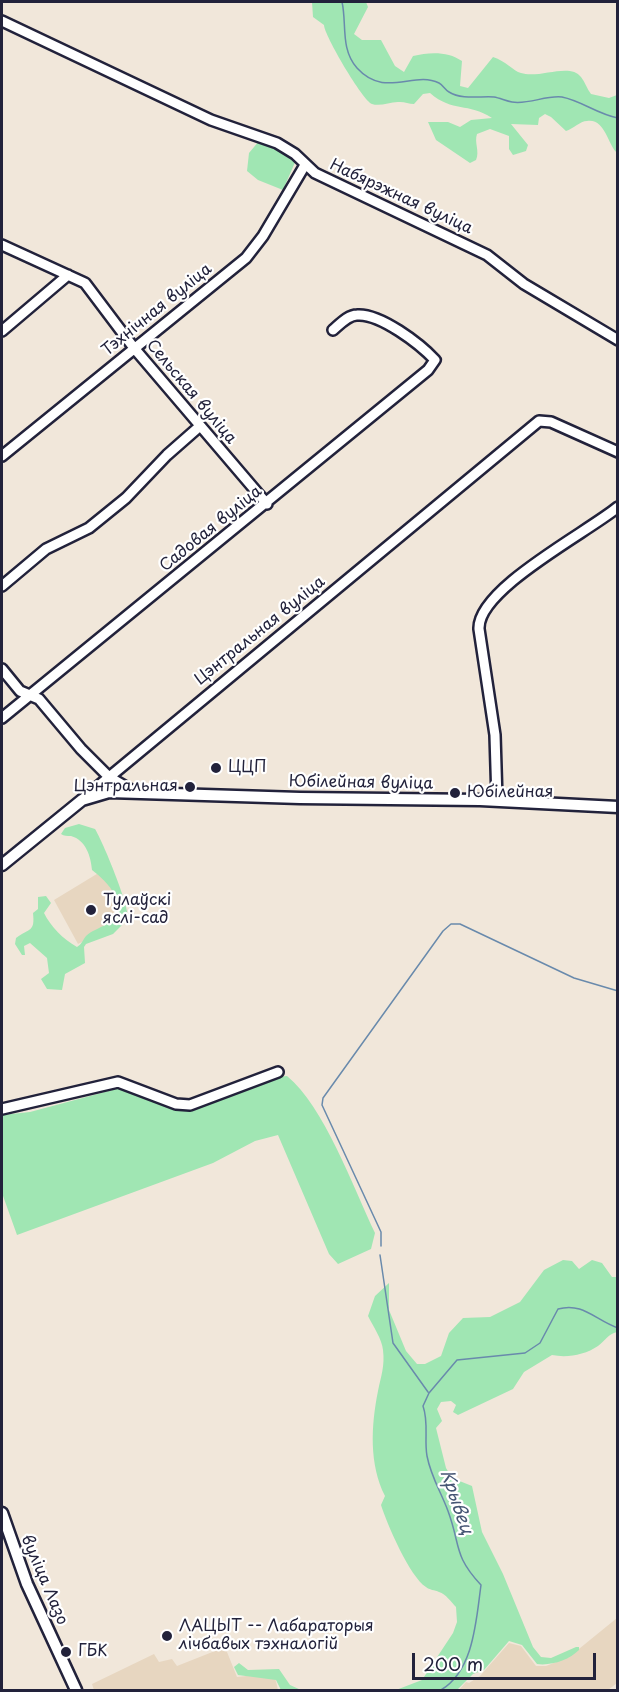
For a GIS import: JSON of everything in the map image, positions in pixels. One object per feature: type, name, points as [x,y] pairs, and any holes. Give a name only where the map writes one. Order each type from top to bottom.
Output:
[{"type":"main road","name":"Юбілейная вуліца","points":[[82,800],[100,793],[133,790],[300,798],[497,800],[618,807]]},
{"type":"main road","name":"Цэнтральная вуліца","points":[[2,865],[82,800]]},
{"type":"main road","name":"вуліца Лазо","points":[[2,1513],[23,1576],[76,1690]]},
{"type":"street","name":"Набярэжная вуліца","points":[[2,21],[211,120],[277,143],[295,154],[315,173],[487,255],[524,284],[618,340]]},
{"type":"street","name":"Тэхнічная вуліца","points":[[2,456],[246,258],[263,236],[304,165]]},
{"type":"street","name":"Сельская вуліца","points":[[2,245],[85,283],[134,348],[267,504]]},
{"type":"street","points":[[2,331],[68,275]]},
{"type":"street","name":"Садовая вуліца","points":[[2,718],[267,504],[428,370],[435,360],[392,327],[371,316],[349,317],[333,330]]},
{"type":"street","name":"Цэнтральная вуліца","points":[[82,800],[538,421],[551,422],[618,452]]},
{"type":"street","points":[[2,586],[46,549],[89,528],[126,498],[167,455],[200,426]]},
{"type":"street","points":[[497,800],[495,735],[479,629],[482,612],[529,566],[618,507]]},
{"type":"street","points":[[2,669],[20,691],[39,699],[81,749],[109,777],[133,790]]},
{"type":"street","points":[[2,1109],[118,1082],[176,1104],[190,1105],[278,1072]]},
{"type":"shaded area","name":"Тулаўскі яслі-сад","points":[[105,869],[128,919],[78,944],[54,900]]},
{"type":"shaded area","points":[[617,1618],[617,1683],[608,1690],[459,1690],[466,1682],[469,1683],[480,1676],[509,1643],[521,1646],[536,1666],[546,1666],[569,1657]]},
{"type":"shaded area","points":[[225,1647],[237,1677],[274,1673],[278,1690],[94,1690],[92,1684],[154,1654],[159,1662],[172,1659],[177,1666]]},
{"type":"green space","points":[[312,2],[366,2],[368,7],[354,34],[362,40],[381,40],[395,66],[404,72],[413,56],[432,53],[451,55],[462,61],[460,86],[468,88],[493,57],[521,73],[570,71],[576,73],[591,94],[609,98],[617,95],[617,153],[602,128],[593,121],[584,121],[566,131],[545,114],[539,118],[538,125],[511,124],[528,145],[526,151],[513,155],[509,149],[509,136],[490,129],[477,134],[477,157],[470,163],[436,140],[428,122],[448,122],[460,127],[471,120],[492,118],[475,110],[446,103],[430,93],[423,94],[414,104],[397,102],[372,104],[361,92],[345,67],[324,25],[313,17]]},
{"type":"green space","points":[[259,141],[296,160],[283,190],[258,180],[247,171],[249,153]]},
{"type":"green space","points":[[79,824],[95,829],[99,836],[120,888],[128,919],[113,934],[86,944],[84,947],[85,963],[65,974],[62,990],[47,989],[41,979],[49,973],[47,958],[30,943],[24,946],[25,955],[22,955],[15,944],[16,938],[32,927],[33,913],[38,909],[38,897],[46,896],[51,903],[44,913],[50,923],[77,947],[88,934],[107,924],[117,910],[117,902],[110,888],[92,870],[84,845],[76,838],[61,834],[65,828]]},
{"type":"green space","points":[[287,1076],[301,1089],[337,1148],[375,1233],[371,1249],[338,1264],[329,1254],[278,1135],[255,1141],[213,1163],[17,1235],[2,1193],[2,1115],[30,1112],[120,1088],[166,1107],[188,1111],[278,1077]]},
{"type":"green space","points":[[563,1260],[572,1261],[579,1269],[592,1260],[602,1263],[612,1277],[617,1277],[617,1332],[582,1354],[552,1355],[524,1372],[513,1389],[458,1415],[453,1412],[456,1405],[451,1401],[441,1402],[437,1409],[442,1421],[436,1428],[446,1468],[452,1478],[472,1486],[482,1532],[503,1574],[533,1647],[541,1657],[551,1658],[576,1647],[579,1647],[579,1650],[560,1662],[537,1664],[522,1645],[509,1641],[484,1670],[473,1674],[457,1690],[396,1690],[422,1680],[453,1633],[457,1622],[456,1607],[444,1594],[426,1587],[413,1573],[394,1537],[381,1505],[385,1496],[376,1471],[373,1431],[383,1356],[381,1341],[368,1316],[375,1296],[389,1283],[389,1310],[406,1351],[417,1364],[425,1364],[441,1356],[449,1333],[463,1318],[490,1317],[520,1302],[544,1270]]},
{"type":"green space","points":[[239,1663],[248,1670],[279,1669],[290,1685],[301,1690],[281,1690],[276,1680],[238,1675],[234,1667]]},
{"type":"waterway","points":[[342,2],[348,53],[357,68],[378,82],[429,80],[439,83],[448,91],[460,96],[494,97],[518,103],[562,97],[618,118]]},
{"type":"waterway","points":[[381,1246],[381,1232],[322,1105],[323,1098],[443,931],[451,924],[460,924],[574,978],[618,991]]},
{"type":"waterway","points":[[380,1255],[393,1343],[428,1392]]},
{"type":"waterway","name":"Крывец","points":[[441,1690],[460,1670],[472,1644],[481,1585],[462,1558],[448,1511],[429,1464],[423,1406],[429,1393],[457,1360],[525,1353],[540,1343],[558,1309],[567,1307],[582,1310],[618,1328]]},
{"type":"place","name":"ЦЦП","points":[[216,768]]},
{"type":"place","name":"Цэнтральная","points":[[190,787]]},
{"type":"place","name":"Юбілейная","points":[[455,793]]},
{"type":"place","name":"Тулаўскі яслі-сад","points":[[91,910]]},
{"type":"place","name":"ЛАЦЫТ -- Лабараторыя лічбавых тэхналогій","points":[[167,1636]]},
{"type":"place","name":"ГБК","points":[[66,1652]]}]
